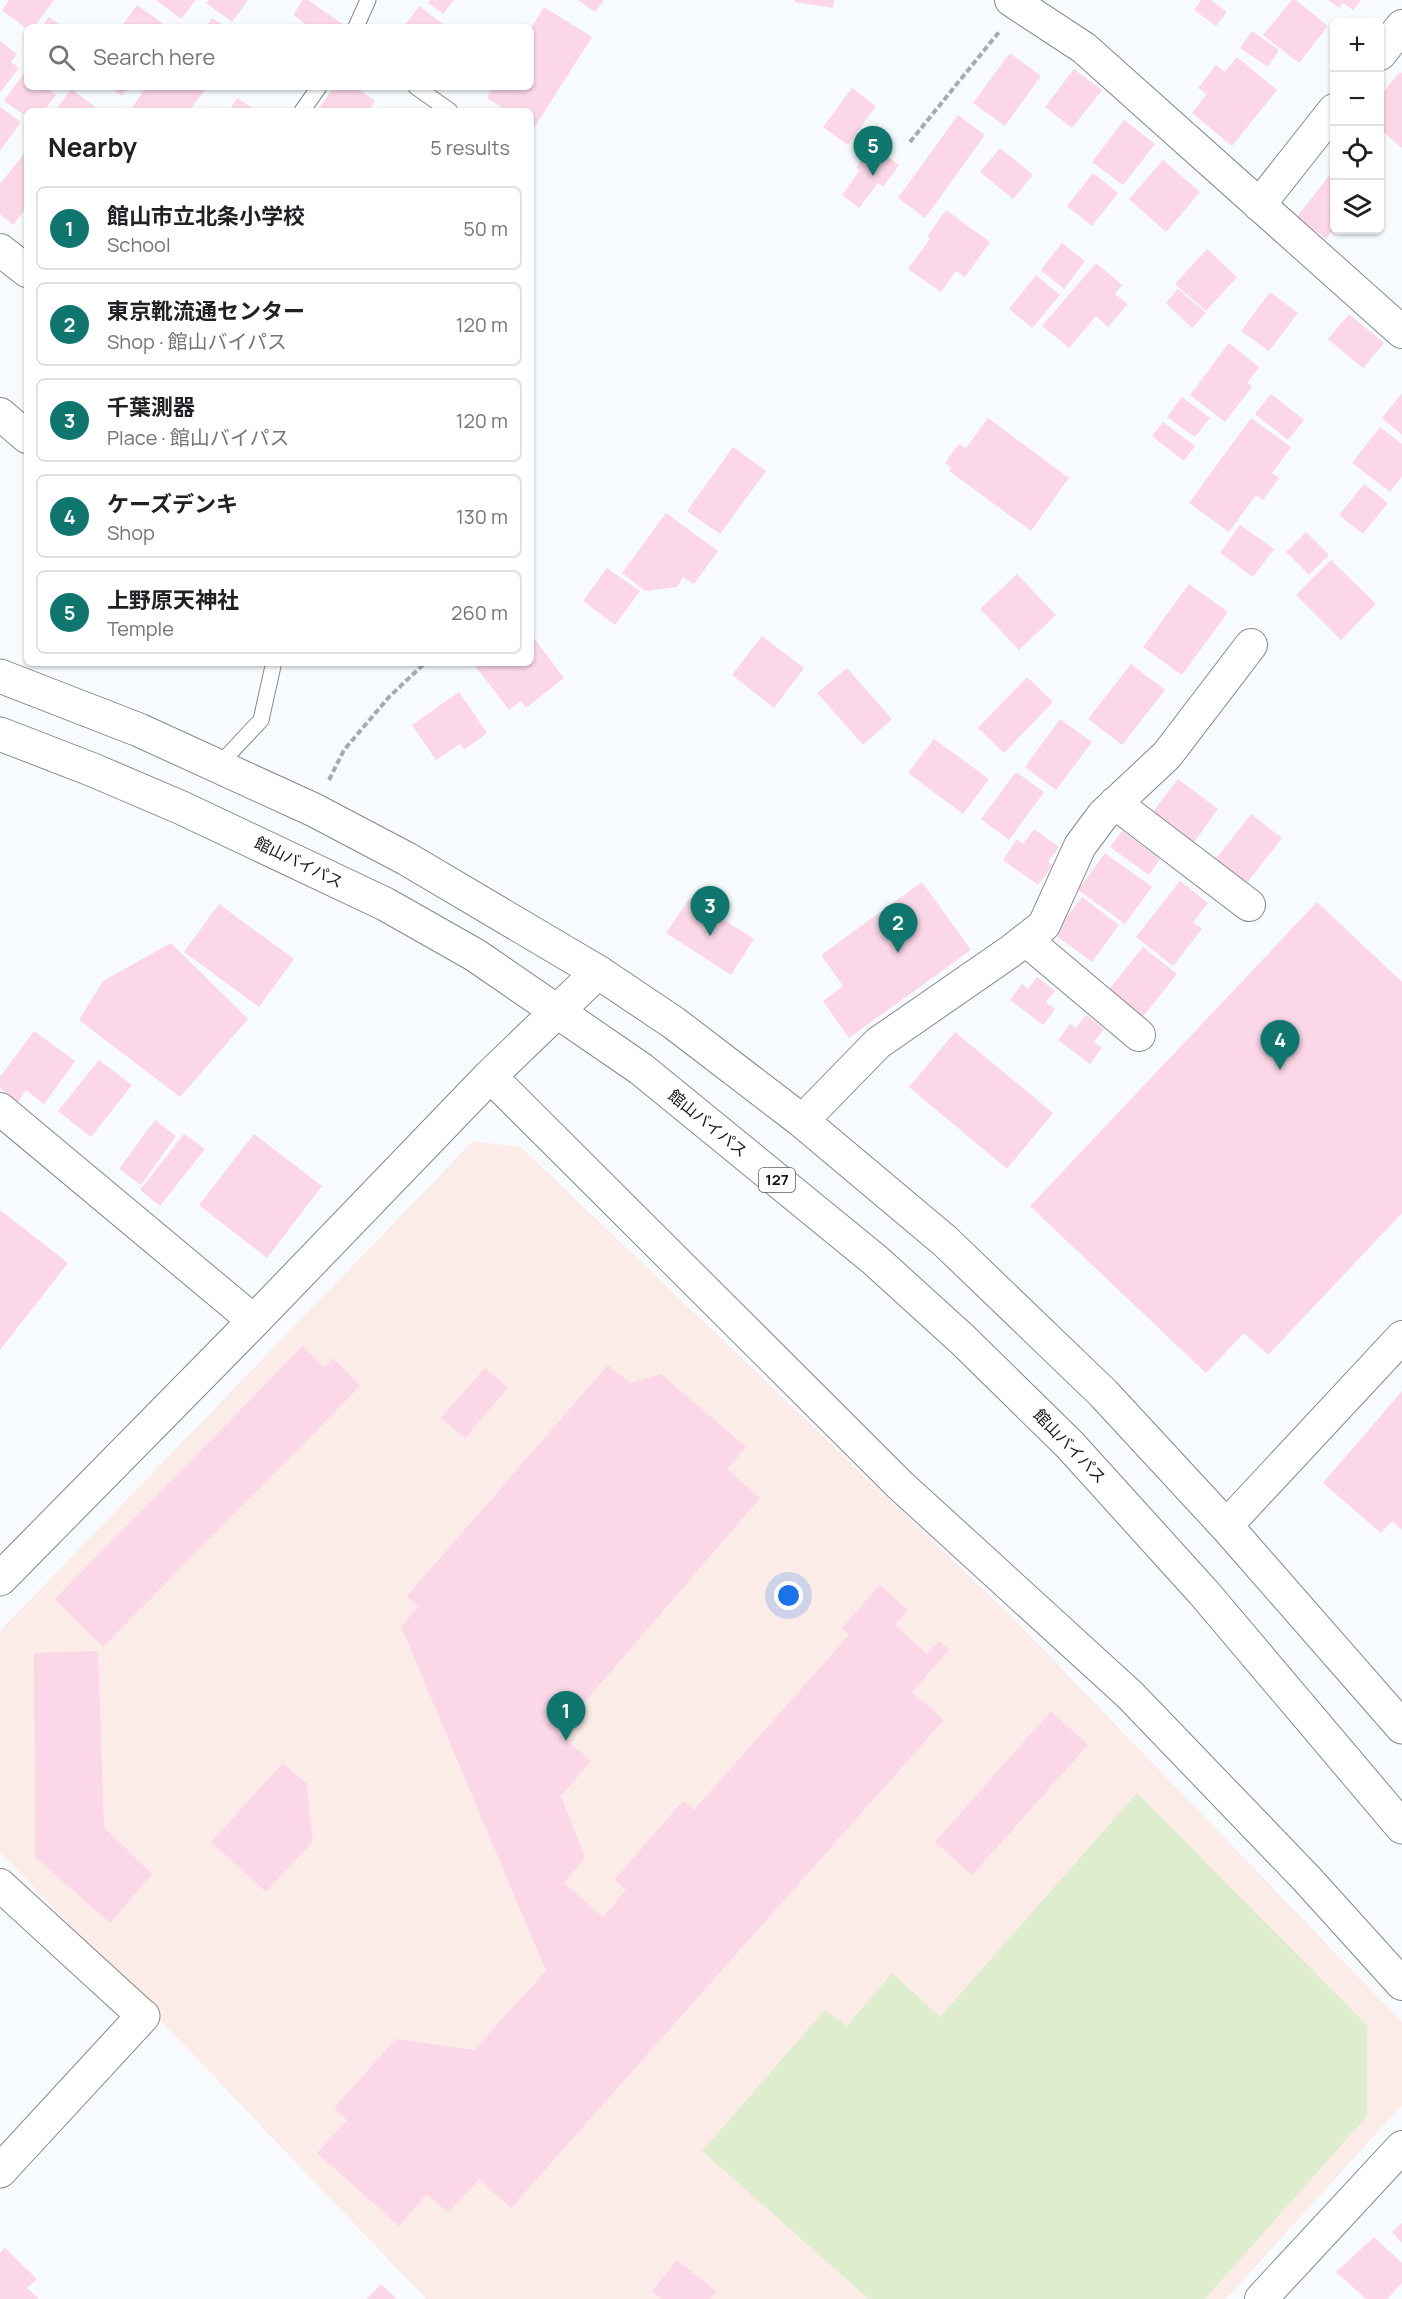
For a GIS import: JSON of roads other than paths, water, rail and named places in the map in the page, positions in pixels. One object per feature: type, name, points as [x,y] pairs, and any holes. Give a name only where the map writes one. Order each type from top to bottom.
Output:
[{"type":"main road","points":[[0,676],[139,730],[314,810],[407,859],[598,972],[674,1023],[802,1121],[945,1241],[1103,1393],[1226,1526],[1402,1727]]},
{"type":"main road","name":"館山バイパス","points":[[0,734],[182,808],[385,904],[475,955],[651,1077],[875,1260],[963,1340],[1070,1445],[1196,1584],[1402,1827]]},
{"type":"main road","points":[[0,1579],[255,1321],[490,1076],[598,972]]},
{"type":"main road","points":[[0,2171],[143,2016]]},
{"type":"street","points":[[1015,3],[1084,48],[1402,332]]},
{"type":"street","points":[[1384,49],[1402,26]]},
{"type":"street","points":[[1259,205],[1330,116]]},
{"type":"street","points":[[0,250],[24,270]]},
{"type":"street","points":[[0,414],[24,434]]},
{"type":"street","points":[[802,1121],[878,1043],[1044,926],[1080,846],[1103,815],[1167,755],[1251,645]]},
{"type":"street","points":[[1115,803],[1249,904]]},
{"type":"street","points":[[1026,940],[1139,1035]]},
{"type":"street","points":[[490,1076],[900,1485],[1130,1695],[1306,1878],[1402,1984]]},
{"type":"street","points":[[0,1109],[255,1321]]},
{"type":"street","points":[[1226,1526],[1402,1336]]},
{"type":"street","points":[[0,1885],[143,2016]]},
{"type":"street","points":[[1261,2299],[1402,2147]]},
{"type":"lane","points":[[357,24],[368,0]]},
{"type":"lane","points":[[304,108],[317,90]]},
{"type":"lane","points":[[420,90],[446,108]]},
{"type":"lane","points":[[217,767],[261,720],[273,666]]},
{"type":"place","name":"上野原天神社","points":[[873,176]]},
{"type":"place","name":"千葉測器","points":[[710,936]]},
{"type":"place","name":"東京靴流通センター","points":[[898,953]]},
{"type":"place","name":"ケーズデンキ","points":[[1280,1070]]},
{"type":"place","name":"館山市立北条小学校","points":[[566,1741]]}]
